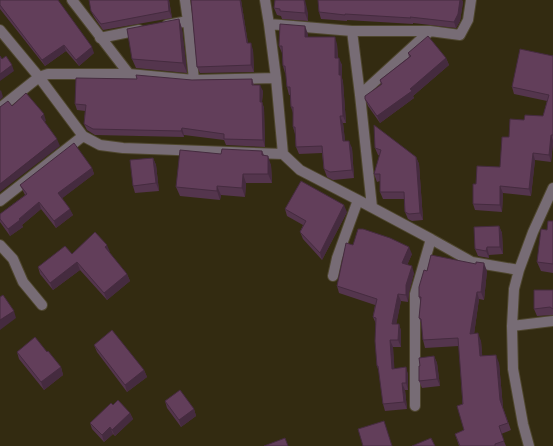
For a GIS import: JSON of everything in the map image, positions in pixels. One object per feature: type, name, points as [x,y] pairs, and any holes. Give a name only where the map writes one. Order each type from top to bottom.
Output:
[{"type":"street","points":[[72,0],[129,74]]},
{"type":"street","points":[[185,0],[194,80]]},
{"type":"street","points":[[265,0],[276,78],[283,154]]},
{"type":"street","points":[[269,24],[352,31],[430,31],[460,35],[468,20],[471,0]]},
{"type":"street","points":[[100,38],[188,21]]},
{"type":"street","points":[[0,30],[39,77],[83,136],[100,145],[123,148],[283,154],[300,170],[372,207],[472,262],[519,270]]},
{"type":"street","points":[[352,31],[372,207]]},
{"type":"street","points":[[360,95],[430,31]]},
{"type":"street","points":[[0,108],[39,77],[48,74],[129,74],[194,80],[276,78]]},
{"type":"street","points":[[0,201],[83,136]]},
{"type":"street","points":[[530,446],[523,424],[513,369],[512,326],[514,289],[519,270],[533,232],[553,188]]},
{"type":"street","points":[[333,276],[337,258],[358,200]]},
{"type":"street","points":[[415,406],[415,294],[431,239]]},
{"type":"street","points":[[0,245],[13,259],[23,282],[42,305]]},
{"type":"street","points":[[512,326],[553,321]]},
{"type":"building","points":[[0,0],[58,0],[92,47],[76,60],[64,45],[42,60],[0,5]]},
{"type":"building","points":[[89,0],[168,0],[169,11],[101,24],[91,11]]},
{"type":"building","points":[[191,0],[240,0],[247,43],[251,43],[251,65],[197,67]]},
{"type":"building","points":[[275,0],[304,0],[305,13],[280,11],[280,9],[274,8]]},
{"type":"building","points":[[318,0],[460,0],[458,14],[454,22],[410,17],[411,18],[345,15],[319,12]]},
{"type":"building","points":[[179,19],[183,63],[132,59],[127,29]]},
{"type":"building","points":[[280,24],[305,26],[305,37],[335,37],[335,58],[339,58],[339,75],[341,75],[343,116],[340,116],[343,141],[349,141],[352,170],[330,172],[324,169],[322,146],[296,147],[290,87],[287,87],[285,66],[283,66],[282,46],[279,46]]},
{"type":"building","points":[[428,36],[446,58],[410,89],[412,91],[377,116],[365,99],[365,96],[382,84],[380,80],[411,56],[408,53]]},
{"type":"building","points":[[520,49],[553,56],[553,135],[551,135],[549,155],[533,153],[529,189],[500,186],[500,205],[473,204],[473,184],[476,184],[477,166],[500,167],[502,137],[509,137],[510,119],[524,120],[525,115],[543,116],[549,95],[512,87]]},
{"type":"building","points":[[0,56],[2,59],[6,56],[12,65],[0,74]]},
{"type":"building","points":[[136,75],[192,80],[252,79],[252,85],[260,85],[263,140],[224,139],[224,134],[182,128],[181,131],[93,129],[84,124],[86,105],[75,104],[76,78],[137,79]]},
{"type":"building","points":[[26,93],[44,114],[41,117],[57,139],[0,184],[0,107],[8,101],[12,106]]},
{"type":"building","points":[[374,125],[416,157],[420,213],[409,214],[405,212],[404,192],[380,192],[380,174],[374,174],[381,150],[375,148]]},
{"type":"building","points":[[74,143],[92,168],[58,193],[70,209],[54,221],[39,202],[8,229],[0,219],[0,214],[27,194],[20,185]]},
{"type":"building","points":[[222,149],[262,151],[262,155],[268,156],[268,174],[243,174],[242,188],[217,186],[217,191],[176,187],[180,150],[221,154]]},
{"type":"building","points":[[153,158],[156,183],[133,186],[130,160]]},
{"type":"building","points":[[301,181],[344,205],[320,253],[300,232],[306,221],[285,209]]},
{"type":"building","points":[[548,221],[553,221],[553,264],[537,262],[541,229],[547,230]]},
{"type":"building","points":[[499,226],[500,247],[487,247],[486,251],[475,249],[474,227]]},
{"type":"building","points":[[358,229],[363,229],[390,238],[409,247],[402,263],[412,266],[406,285],[406,295],[398,294],[392,324],[399,324],[398,340],[390,340],[392,369],[406,367],[406,383],[402,383],[404,402],[383,404],[377,366],[375,341],[376,318],[373,317],[377,299],[337,286],[346,243],[353,245]]},
{"type":"building","points":[[95,232],[107,245],[105,247],[127,274],[104,293],[77,262],[50,283],[38,267],[65,246],[72,254]]},
{"type":"building","points":[[431,255],[476,264],[476,262],[484,263],[481,292],[477,292],[470,334],[478,333],[480,356],[496,355],[500,400],[508,423],[499,426],[504,441],[495,444],[495,446],[460,446],[455,434],[464,430],[457,406],[463,404],[458,338],[423,340],[421,319],[419,318],[421,297],[419,297],[419,287],[424,270],[427,271]]},
{"type":"building","points":[[534,290],[553,290],[553,309],[550,307],[534,309]]},
{"type":"building","points":[[3,295],[14,311],[0,320],[0,297]]},
{"type":"building","points":[[112,330],[144,370],[125,385],[94,345]]},
{"type":"building","points":[[35,337],[61,367],[41,382],[17,352]]},
{"type":"building","points":[[434,356],[437,379],[419,381],[419,358]]},
{"type":"building","points":[[180,390],[194,409],[179,420],[165,401]]},
{"type":"building","points":[[118,400],[130,413],[112,430],[110,427],[102,435],[90,423],[111,403],[113,405]]},
{"type":"building","points":[[384,421],[392,446],[363,446],[358,429]]},
{"type":"building","points":[[285,438],[288,446],[264,446]]},
{"type":"building","points":[[431,438],[435,446],[412,446]]}]
